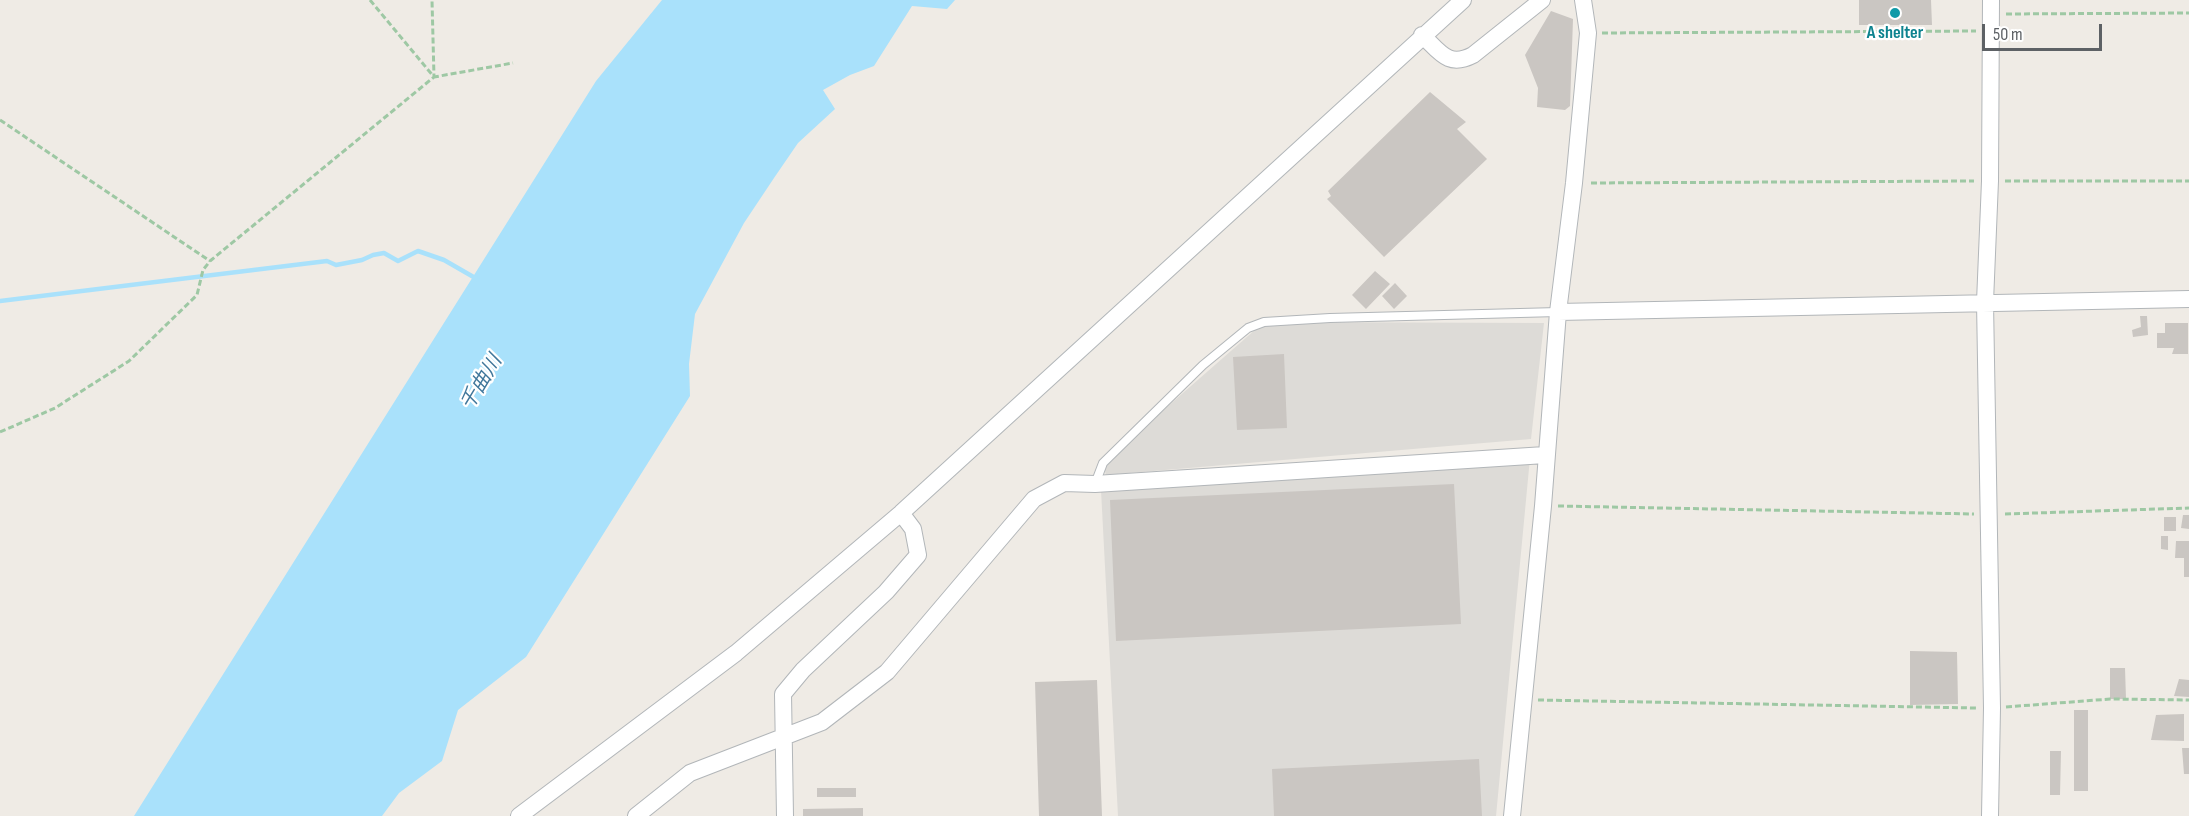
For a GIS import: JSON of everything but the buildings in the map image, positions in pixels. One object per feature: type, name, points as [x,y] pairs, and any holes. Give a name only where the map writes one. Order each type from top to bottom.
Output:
[{"type":"street","points":[[519,816],[736,653],[901,513],[1463,0]]},
{"type":"street","points":[[1422,36],[1448,59],[1462,60],[1473,55],[1542,0]]},
{"type":"street","points":[[1512,816],[1543,506],[1545,455],[1558,312],[1574,183],[1588,33],[1583,0]]},
{"type":"street","points":[[1990,816],[1992,708],[1985,302],[1990,181],[1991,15]]},
{"type":"street","points":[[1558,312],[2189,299]]},
{"type":"street","points":[[636,816],[690,773],[822,722],[887,672],[1034,499],[1064,483],[1095,483],[1545,455]]},
{"type":"street","points":[[785,816],[783,694],[803,670],[886,592],[918,555],[913,529],[901,513]]},
{"type":"lane","points":[[1095,483],[1103,463],[1203,365],[1248,328],[1264,322],[1558,312]]},
{"type":"path","points":[[370,0],[434,77]]},
{"type":"path","points":[[432,0],[434,77]]},
{"type":"path","points":[[1588,33],[1991,15],[2189,13]]},
{"type":"path","points":[[0,432],[55,408],[129,361],[197,295],[203,270],[210,261],[434,77],[513,63]]},
{"type":"path","points":[[0,120],[210,261]]},
{"type":"path","points":[[1574,183],[2189,181]]},
{"type":"path","points":[[1543,506],[1990,514],[2189,508]]},
{"type":"path","points":[[1524,700],[1992,708],[2110,699],[2189,700]]},
{"type":"shaded area","points":[[1264,322],[1544,323],[1531,439],[1106,475],[1103,463]]},
{"type":"shaded area","points":[[1530,458],[1496,816],[1118,816],[1101,490]]},
{"type":"water","name":"千曲川","points":[[662,0],[955,0],[947,9],[912,6],[874,66],[850,75],[823,90],[835,109],[798,143],[774,178],[744,223],[695,314],[689,364],[690,396],[526,657],[458,710],[442,761],[399,793],[382,816],[134,816],[596,81]]},
{"type":"waterway","points":[[0,301],[327,261],[336,265],[384,253],[398,261],[418,251],[444,260],[477,279]]},
{"type":"place","name":"A shelter","points":[[1895,13]]}]
